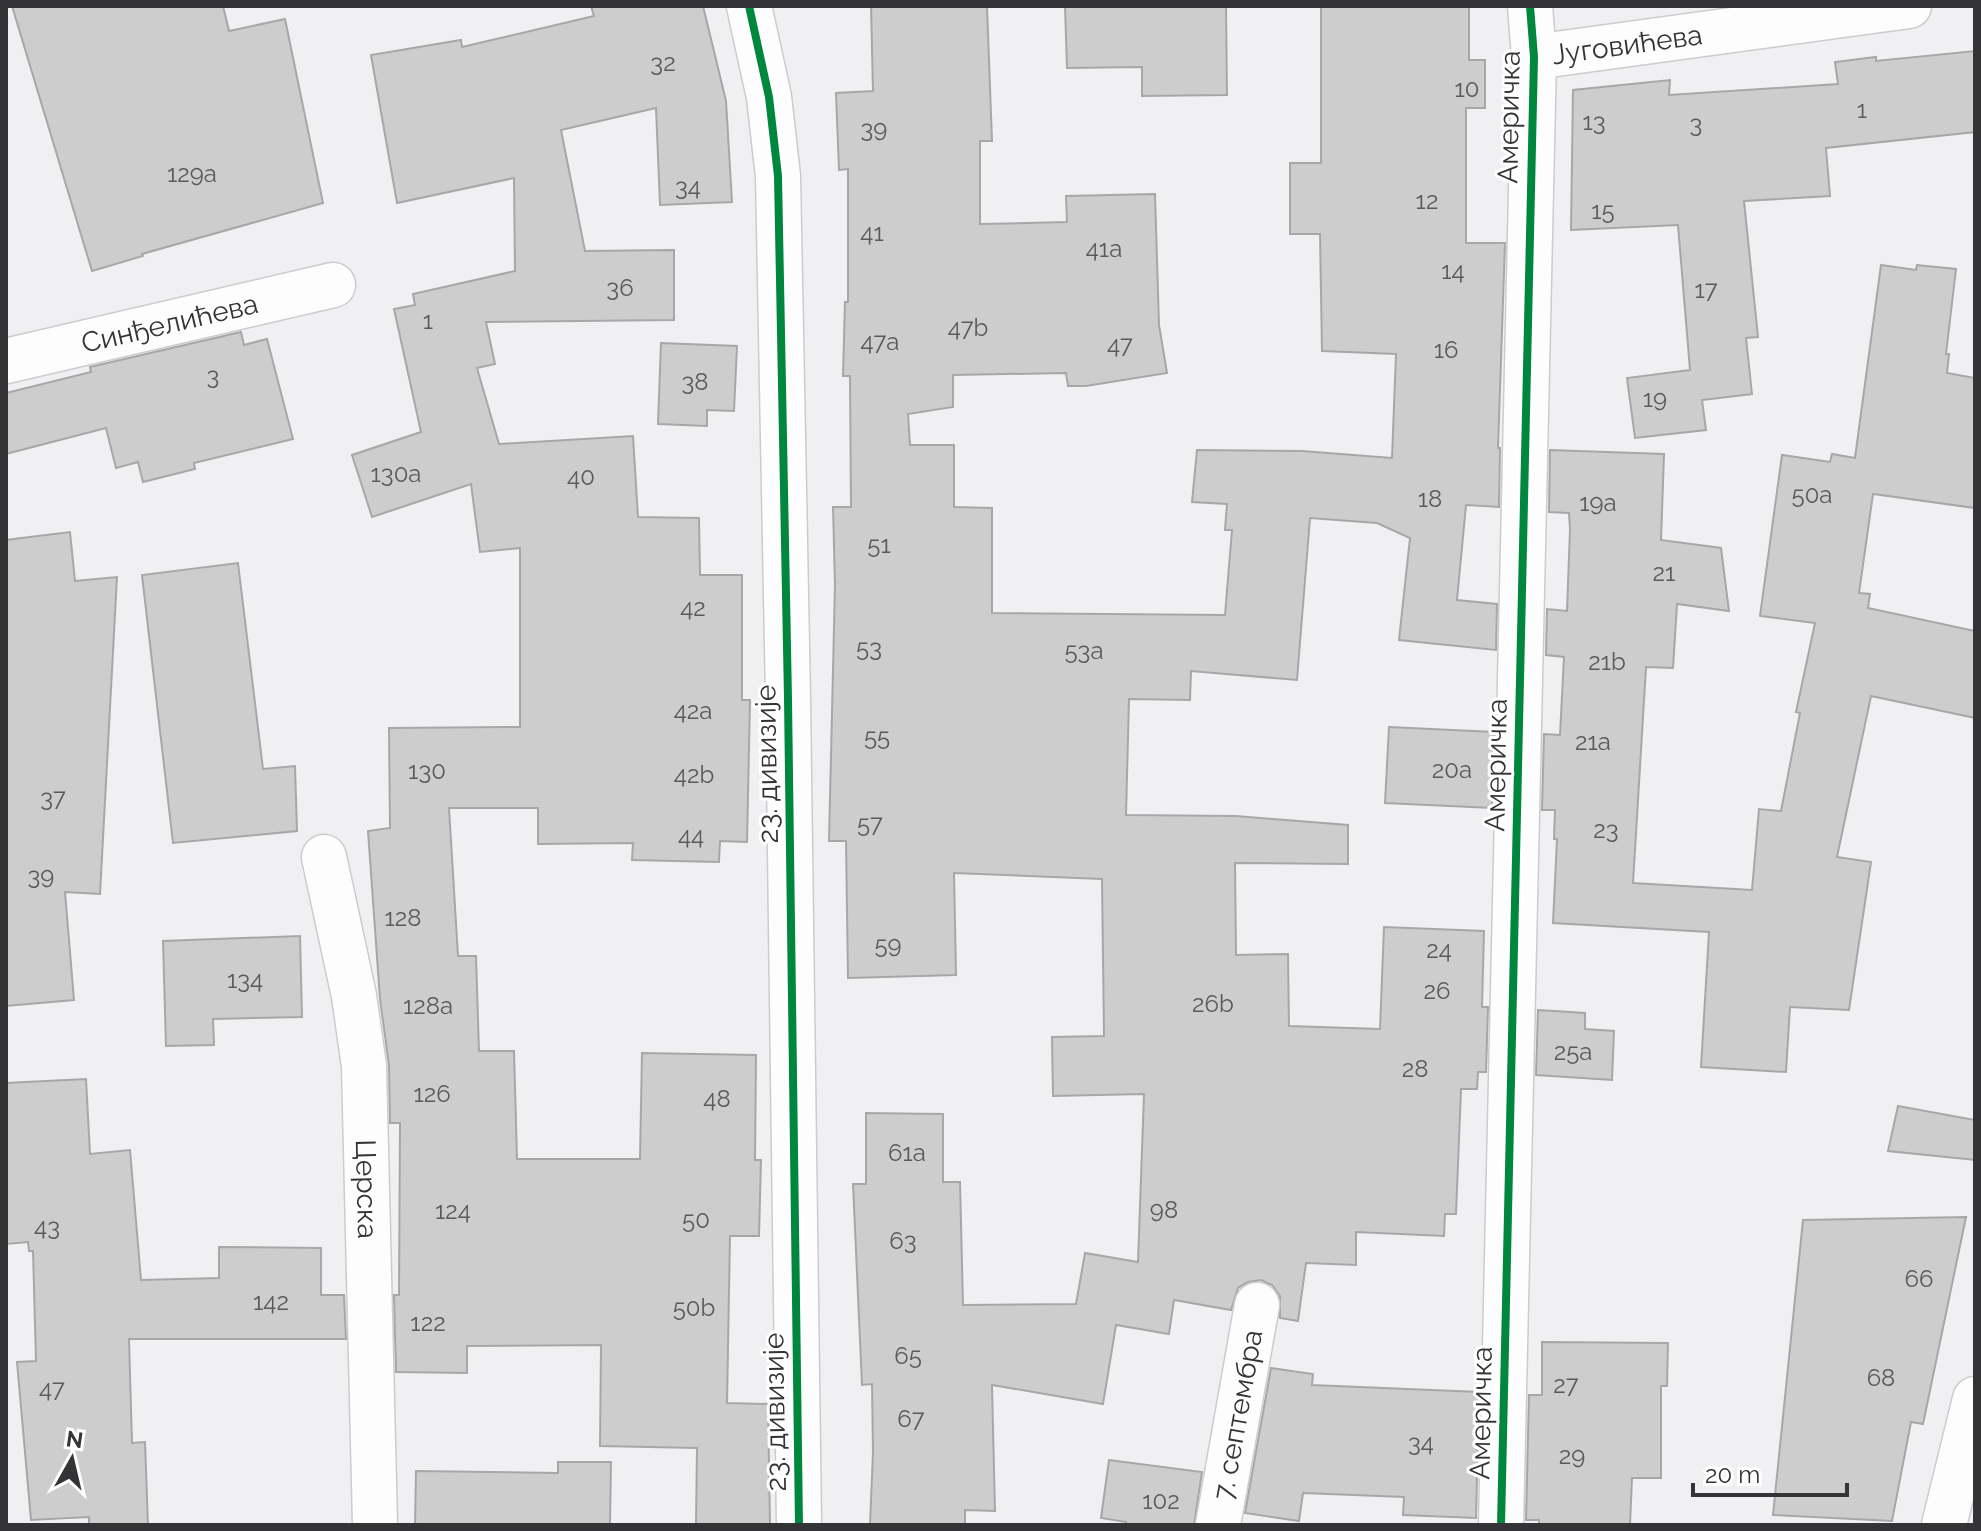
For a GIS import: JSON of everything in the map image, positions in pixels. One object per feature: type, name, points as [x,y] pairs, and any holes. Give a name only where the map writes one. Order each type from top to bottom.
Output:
[{"type":"street","name":"23. дивизије","points":[[749,6],[769,97],[778,176],[799,1525]]},
{"type":"street","name":"Америчка","points":[[1501,1525],[1534,57],[1530,6]]},
{"type":"street","name":"Југовићева","points":[[1534,57],[1909,6]]},
{"type":"street","name":"Синђелићева","points":[[6,361],[333,285]]},
{"type":"street","name":"Церска","points":[[324,857],[354,996],[364,1066],[375,1525]]},
{"type":"street","name":"7. септембра","points":[[1218,1525],[1257,1305]]},
{"type":"street","points":[[1944,1525],[1975,1399]]},
{"type":"building","points":[[12,6],[223,6],[229,31],[285,19],[323,203],[92,271]]},
{"type":"building","points":[[591,6],[703,6],[726,101],[732,202],[660,205],[656,108],[561,130],[585,251],[674,250],[674,320],[486,322],[495,364],[477,368],[499,444],[633,436],[638,517],[699,518],[700,575],[742,575],[742,700],[750,700],[747,842],[720,841],[719,862],[632,860],[633,843],[538,844],[538,808],[449,808],[458,956],[476,956],[479,1051],[514,1051],[517,1159],[640,1159],[642,1053],[756,1055],[755,1160],[761,1160],[759,1236],[730,1236],[727,1403],[768,1404],[770,1525],[696,1525],[697,1448],[600,1446],[601,1345],[467,1346],[467,1373],[396,1372],[394,1295],[399,1295],[400,1123],[390,1123],[389,1065],[380,999],[368,831],[390,828],[389,728],[520,727],[520,548],[480,552],[471,484],[372,517],[352,455],[421,432],[394,309],[415,305],[413,294],[515,271],[514,178],[397,203],[371,55],[461,40],[462,47],[594,16]]},
{"type":"building","points":[[871,6],[987,6],[992,141],[980,141],[980,224],[1067,222],[1066,196],[1155,194],[1159,325],[1167,373],[1086,386],[1068,386],[1066,373],[953,375],[953,407],[908,414],[910,445],[954,445],[954,507],[992,508],[992,613],[1225,615],[1232,530],[1225,530],[1227,504],[1192,502],[1197,450],[1302,451],[1392,458],[1396,354],[1322,351],[1320,234],[1290,234],[1290,163],[1321,163],[1321,6],[1469,6],[1469,60],[1485,60],[1485,108],[1466,108],[1466,243],[1505,243],[1499,507],[1466,505],[1457,600],[1497,604],[1496,650],[1399,640],[1410,538],[1377,523],[1310,518],[1297,680],[1191,671],[1190,700],[1129,699],[1126,815],[1236,816],[1348,825],[1348,864],[1235,863],[1236,955],[1288,954],[1289,1026],[1380,1029],[1384,927],[1484,931],[1482,1007],[1488,1007],[1486,1072],[1478,1072],[1477,1089],[1461,1089],[1456,1214],[1445,1214],[1444,1236],[1356,1232],[1356,1265],[1306,1263],[1298,1321],[1280,1318],[1280,1296],[1272,1285],[1261,1280],[1238,1288],[1231,1310],[1174,1300],[1169,1334],[1116,1325],[1103,1404],[992,1385],[995,1511],[965,1510],[965,1525],[870,1525],[872,1384],[862,1385],[853,1184],[866,1184],[866,1113],[943,1114],[943,1182],[960,1182],[963,1305],[1076,1304],[1085,1253],[1138,1262],[1144,1094],[1053,1096],[1052,1037],[1104,1036],[1102,879],[954,873],[956,975],[848,978],[846,841],[829,841],[835,585],[833,507],[851,507],[850,376],[843,376],[845,302],[848,302],[848,169],[839,170],[836,93],[873,91]]},
{"type":"building","points":[[1065,6],[1226,6],[1227,95],[1142,96],[1142,67],[1067,68]]},
{"type":"building","points":[[1975,51],[1975,132],[1826,148],[1830,196],[1744,201],[1758,337],[1746,338],[1752,394],[1702,400],[1706,430],[1635,438],[1627,378],[1690,370],[1678,225],[1571,230],[1573,90],[1670,80],[1669,95],[1838,84],[1835,62]]},
{"type":"building","points":[[1881,265],[1916,270],[1917,265],[1956,269],[1946,354],[1949,354],[1947,373],[1975,378],[1975,508],[1873,494],[1859,593],[1870,594],[1868,608],[1975,631],[1975,718],[1871,696],[1837,857],[1871,862],[1849,1010],[1790,1007],[1786,1072],[1701,1067],[1709,932],[1553,923],[1557,839],[1554,839],[1555,810],[1542,810],[1544,734],[1560,735],[1564,657],[1546,655],[1547,609],[1567,611],[1570,529],[1569,513],[1549,512],[1550,450],[1664,454],[1661,540],[1721,548],[1729,611],[1677,604],[1673,668],[1646,667],[1633,883],[1752,890],[1759,809],[1781,811],[1800,713],[1796,712],[1815,623],[1760,616],[1782,455],[1830,462],[1832,454],[1855,458]]},
{"type":"building","points":[[241,332],[244,345],[267,339],[293,439],[194,463],[195,469],[143,482],[138,462],[116,468],[106,428],[6,454],[6,393],[91,372],[90,367]]},
{"type":"building","points":[[661,343],[737,346],[734,411],[707,410],[707,426],[658,424]]},
{"type":"building","points":[[70,532],[75,581],[117,577],[100,894],[65,892],[74,1000],[6,1006],[6,540]]},
{"type":"building","points":[[238,563],[263,769],[295,766],[297,831],[173,843],[142,575]]},
{"type":"building","points":[[1389,727],[1494,732],[1492,808],[1385,803]]},
{"type":"building","points":[[300,936],[302,1017],[213,1019],[214,1045],[166,1046],[163,941]]},
{"type":"building","points":[[1538,1010],[1585,1013],[1585,1029],[1614,1031],[1612,1080],[1536,1075]]},
{"type":"building","points":[[86,1079],[90,1154],[130,1150],[141,1280],[219,1278],[219,1247],[321,1248],[321,1295],[344,1295],[346,1339],[129,1339],[132,1443],[145,1442],[148,1525],[89,1525],[89,1517],[31,1520],[17,1362],[36,1361],[33,1251],[29,1251],[28,1242],[6,1244],[6,1083]]},
{"type":"building","points":[[1898,1106],[1975,1120],[1975,1160],[1888,1151]]},
{"type":"building","points":[[1966,1217],[1923,1424],[1911,1422],[1892,1521],[1773,1515],[1803,1220]]},
{"type":"building","points":[[1542,1342],[1668,1343],[1667,1386],[1661,1386],[1661,1478],[1632,1478],[1630,1525],[1539,1525],[1539,1520],[1526,1520],[1529,1395],[1542,1395]]},
{"type":"building","points":[[1271,1368],[1313,1374],[1312,1385],[1479,1392],[1476,1518],[1403,1515],[1404,1497],[1303,1493],[1299,1521],[1245,1513]]},
{"type":"building","points":[[1109,1460],[1202,1472],[1194,1525],[1126,1525],[1126,1522],[1101,1518]]},
{"type":"building","points":[[558,1462],[611,1462],[610,1525],[415,1525],[416,1471],[558,1473]]},
{"type":"cycle path","points":[[749,6],[769,97],[778,176],[799,1525]]},
{"type":"cycle path","points":[[1501,1525],[1534,57],[1530,6]]}]
